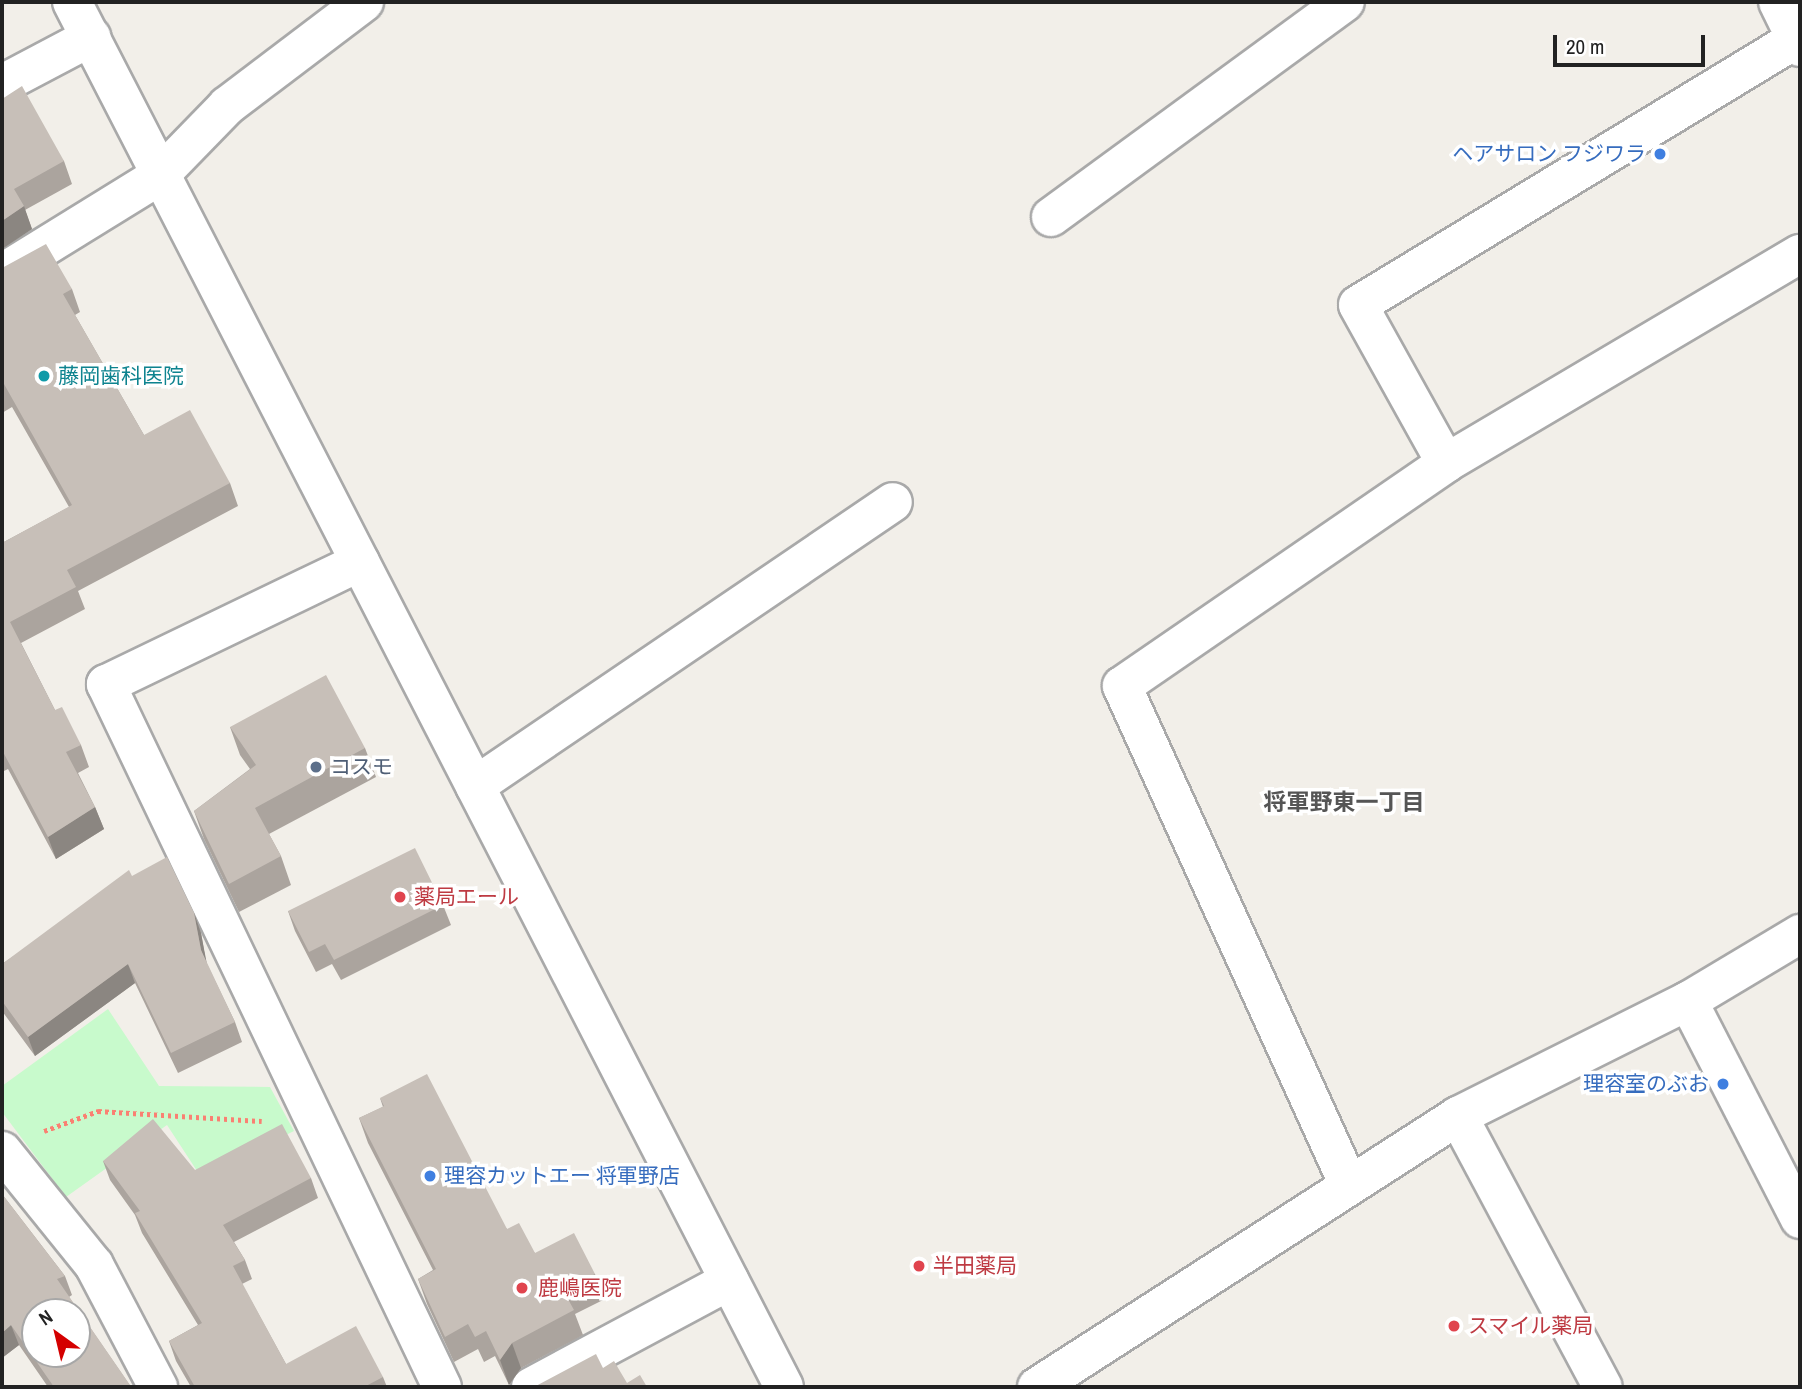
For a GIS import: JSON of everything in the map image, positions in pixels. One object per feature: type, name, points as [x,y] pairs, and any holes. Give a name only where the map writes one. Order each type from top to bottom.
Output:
[{"type":"street","points":[[72,2],[159,176],[784,1387]]},
{"type":"street","points":[[2,273],[159,176],[227,106],[364,2]]},
{"type":"street","points":[[1051,217],[1345,2]]},
{"type":"street","points":[[1446,463],[1358,305],[1798,43],[1778,2]]},
{"type":"street","points":[[2,84],[91,37]]},
{"type":"street","points":[[1348,1183],[1122,686],[1446,463],[1800,254]]},
{"type":"street","points":[[475,786],[893,502]]},
{"type":"street","points":[[360,562],[106,684],[442,1387]]},
{"type":"street","points":[[1037,1387],[1348,1183],[1458,1116],[1688,1001],[1800,933]]},
{"type":"street","points":[[1688,1001],[1800,1219]]},
{"type":"street","points":[[1458,1116],[1603,1387]]},
{"type":"street","points":[[3,1153],[94,1265],[158,1387]]},
{"type":"street","points":[[531,1387],[729,1281]]},
{"type":"path","points":[[3,1153],[57,1122],[98,1111],[268,1121],[308,1107]]},
{"type":"green space","points":[[108,1009],[159,1086],[270,1087],[294,1131],[201,1177],[167,1125],[66,1197],[2,1112],[2,1086]]},
{"type":"building","points":[[22,86],[64,161],[14,189],[24,206],[2,221],[2,99]]},
{"type":"building","points":[[46,244],[72,289],[63,294],[144,435],[190,410],[230,483],[67,570],[76,587],[10,622],[55,710],[62,707],[81,745],[66,752],[95,807],[48,837],[2,750],[2,543],[72,505],[4,384],[2,385],[2,268]]},
{"type":"building","points":[[326,675],[365,748],[255,808],[281,856],[229,884],[194,811],[256,765],[230,727]]},
{"type":"building","name":"薬局エール","points":[[415,848],[443,905],[334,960],[325,944],[309,952],[288,911]]},
{"type":"building","points":[[167,857],[194,913],[201,950],[235,1022],[171,1053],[128,964],[28,1037],[2,1001],[2,964],[129,870],[132,876]]},
{"type":"building","points":[[427,1074],[507,1229],[519,1223],[535,1253],[574,1233],[595,1274],[563,1290],[574,1310],[512,1343],[500,1360],[486,1331],[475,1337],[468,1324],[445,1337],[418,1279],[436,1269],[359,1118],[384,1106],[380,1098]]},
{"type":"building","points":[[153,1119],[195,1170],[282,1124],[311,1178],[223,1225],[245,1260],[233,1266],[286,1364],[356,1326],[383,1377],[364,1387],[195,1387],[169,1341],[202,1323],[135,1213],[140,1211],[103,1161]]},
{"type":"building","points":[[2,1194],[65,1276],[57,1279],[70,1298],[21,1298],[21,1339],[11,1325],[2,1333]]},
{"type":"building","points":[[91,1328],[130,1385],[127,1387],[54,1387],[41,1368],[91,1368]]},
{"type":"building","points":[[596,1354],[603,1368],[614,1361],[627,1383],[640,1375],[647,1387],[534,1387]]},
{"type":"place","name":"ヘアサロン フジワラ","points":[[1660,154]]},
{"type":"place","name":"藤岡歯科医院","points":[[44,376]]},
{"type":"place","name":"コスモ","points":[[316,767]]},
{"type":"place","name":"薬局エール","points":[[400,897]]},
{"type":"place","name":"理容室のぶお","points":[[1723,1084]]},
{"type":"place","name":"理容カットエー 将軍野店","points":[[430,1176]]},
{"type":"place","name":"半田薬局","points":[[919,1266]]},
{"type":"place","name":"鹿嶋医院","points":[[522,1288]]},
{"type":"place","name":"スマイル薬局","points":[[1454,1326]]},
{"type":"district","name":"将軍野東一丁目","points":[[1344,802]]}]
